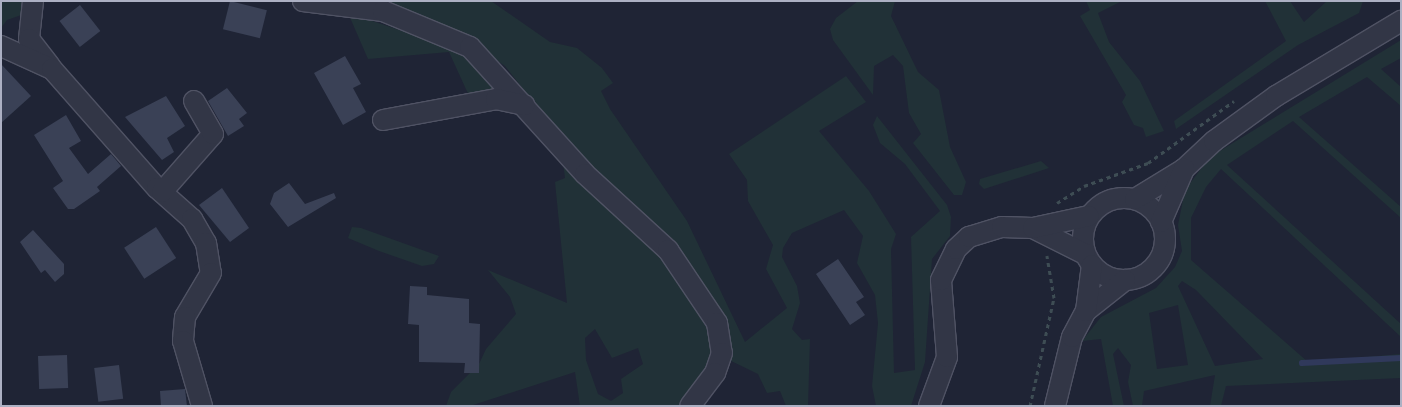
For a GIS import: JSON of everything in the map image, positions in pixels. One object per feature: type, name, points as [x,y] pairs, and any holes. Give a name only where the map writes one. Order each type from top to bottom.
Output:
[{"type":"street","points":[[32,1],[29,39],[52,69],[162,192],[192,220],[210,260],[211,273],[185,317],[183,341],[202,406]]},
{"type":"street","points":[[303,1],[383,10],[470,47],[585,174],[668,250],[704,299],[717,323],[722,354],[716,373],[690,406]]},
{"type":"street","points":[[929,406],[947,357],[941,280],[947,264],[969,237],[1002,227],[1033,228],[1089,216],[1109,200],[1135,199],[1184,169],[1214,141],[1276,96],[1401,21]]},
{"type":"street","points":[[1,46],[52,69]]},
{"type":"street","points":[[383,120],[496,99],[524,105]]},
{"type":"street","points":[[162,192],[213,134],[194,101]]},
{"type":"street","points":[[1055,406],[1072,338],[1086,311],[1125,280],[1146,273],[1161,256],[1161,222],[1184,169]]},
{"type":"street","points":[[1135,199],[1161,222]]},
{"type":"street","points":[[1086,311],[1088,259],[1083,234],[1089,216]]},
{"type":"street","points":[[1033,228],[1088,259],[1101,273],[1125,280]]},
{"type":"shaded area","points":[[1,1],[25,1],[27,13],[7,20],[1,28]]},
{"type":"shaded area","points":[[377,1],[491,1],[550,42],[577,48],[602,68],[613,83],[601,91],[610,109],[687,221],[745,342],[787,308],[766,269],[773,245],[748,201],[747,180],[729,154],[846,76],[866,102],[819,131],[869,191],[896,234],[891,249],[894,373],[915,370],[911,237],[940,211],[905,164],[880,143],[873,125],[877,116],[947,205],[951,217],[950,236],[932,259],[925,362],[911,406],[876,406],[872,386],[878,323],[875,295],[857,263],[863,236],[844,210],[792,233],[783,248],[782,257],[797,286],[800,303],[792,329],[802,340],[810,339],[808,406],[786,406],[780,391],[767,393],[758,374],[727,359],[724,324],[709,292],[668,242],[582,164],[505,66],[450,28]]},
{"type":"shaded area","points":[[858,1],[895,1],[891,16],[918,72],[939,90],[950,147],[966,182],[962,195],[954,195],[913,143],[921,134],[909,113],[903,66],[893,55],[874,66],[873,95],[833,40],[830,29],[836,18]]},
{"type":"shaded area","points":[[1086,1],[1122,1],[1098,13],[1109,42],[1140,81],[1164,131],[1146,137],[1143,128],[1134,125],[1122,102],[1126,95],[1080,16],[1090,10]]},
{"type":"shaded area","points":[[1265,1],[1290,1],[1304,22],[1327,1],[1363,1],[1359,13],[1298,45],[1176,129],[1174,121],[1286,41]]},
{"type":"shaded area","points":[[348,13],[463,51],[505,89],[470,98],[449,52],[368,59]]},
{"type":"shaded area","points":[[1401,40],[1401,58],[1381,69],[1401,87],[1401,106],[1367,77],[1299,117],[1401,207],[1401,218],[1293,121],[1227,165],[1401,324],[1401,337],[1221,169],[1206,187],[1191,218],[1191,260],[1308,362],[1401,354],[1401,378],[1226,386],[1221,406],[1210,406],[1215,375],[1144,391],[1142,406],[1133,406],[1128,382],[1131,365],[1118,348],[1113,354],[1124,406],[1113,406],[1101,339],[1082,341],[1101,317],[1156,288],[1175,267],[1182,251],[1178,225],[1185,190],[1210,157]],"holes":[[[1182,281],[1196,290],[1263,359],[1215,366],[1178,286]],[[1178,305],[1188,365],[1157,369],[1149,313]]]},
{"type":"shaded area","points":[[1041,161],[1049,168],[984,189],[979,184],[980,179]]},
{"type":"shaded area","points":[[563,162],[661,249],[712,328],[712,358],[683,406],[580,406],[575,372],[470,406],[446,406],[451,392],[479,364],[486,349],[516,314],[510,297],[488,270],[567,303],[555,182],[565,178]],"holes":[[[595,329],[612,358],[638,348],[643,364],[621,379],[623,393],[611,401],[598,394],[586,360],[585,338]]]},
{"type":"shaded area","points":[[352,227],[361,228],[439,256],[434,264],[422,266],[348,238]]},
{"type":"building","points":[[230,1],[267,10],[260,38],[223,29]]},
{"type":"building","points":[[80,5],[100,31],[80,47],[60,21]]},
{"type":"building","points":[[345,56],[361,84],[353,88],[366,112],[343,125],[314,73]]},
{"type":"building","points":[[1,64],[31,96],[1,123]]},
{"type":"building","points":[[227,88],[247,113],[239,119],[244,126],[228,136],[208,101]]},
{"type":"building","points":[[166,96],[185,126],[167,138],[174,152],[162,160],[125,117]]},
{"type":"building","points":[[66,115],[81,141],[69,148],[88,174],[111,154],[121,166],[97,187],[100,191],[74,209],[68,209],[53,188],[63,181],[34,135]]},
{"type":"building","points":[[289,183],[305,204],[334,193],[336,198],[288,227],[270,204],[274,193]]},
{"type":"building","points":[[222,188],[249,228],[230,242],[199,205]]},
{"type":"building","points":[[156,227],[176,258],[144,279],[124,248]]},
{"type":"building","points":[[33,230],[64,264],[64,274],[55,282],[45,270],[41,273],[20,242]]},
{"type":"building","points":[[838,259],[864,297],[856,302],[865,315],[850,325],[816,274]]},
{"type":"building","points":[[410,286],[427,287],[427,295],[469,299],[469,323],[480,324],[479,373],[464,373],[465,363],[419,362],[419,325],[408,324]]},
{"type":"building","points":[[67,355],[68,388],[39,389],[38,356]]},
{"type":"building","points":[[119,365],[123,399],[98,402],[94,368]]},
{"type":"building","points":[[185,389],[187,406],[161,406],[160,391]]},
{"type":"waterway","points":[[1302,363],[1401,358]]}]
